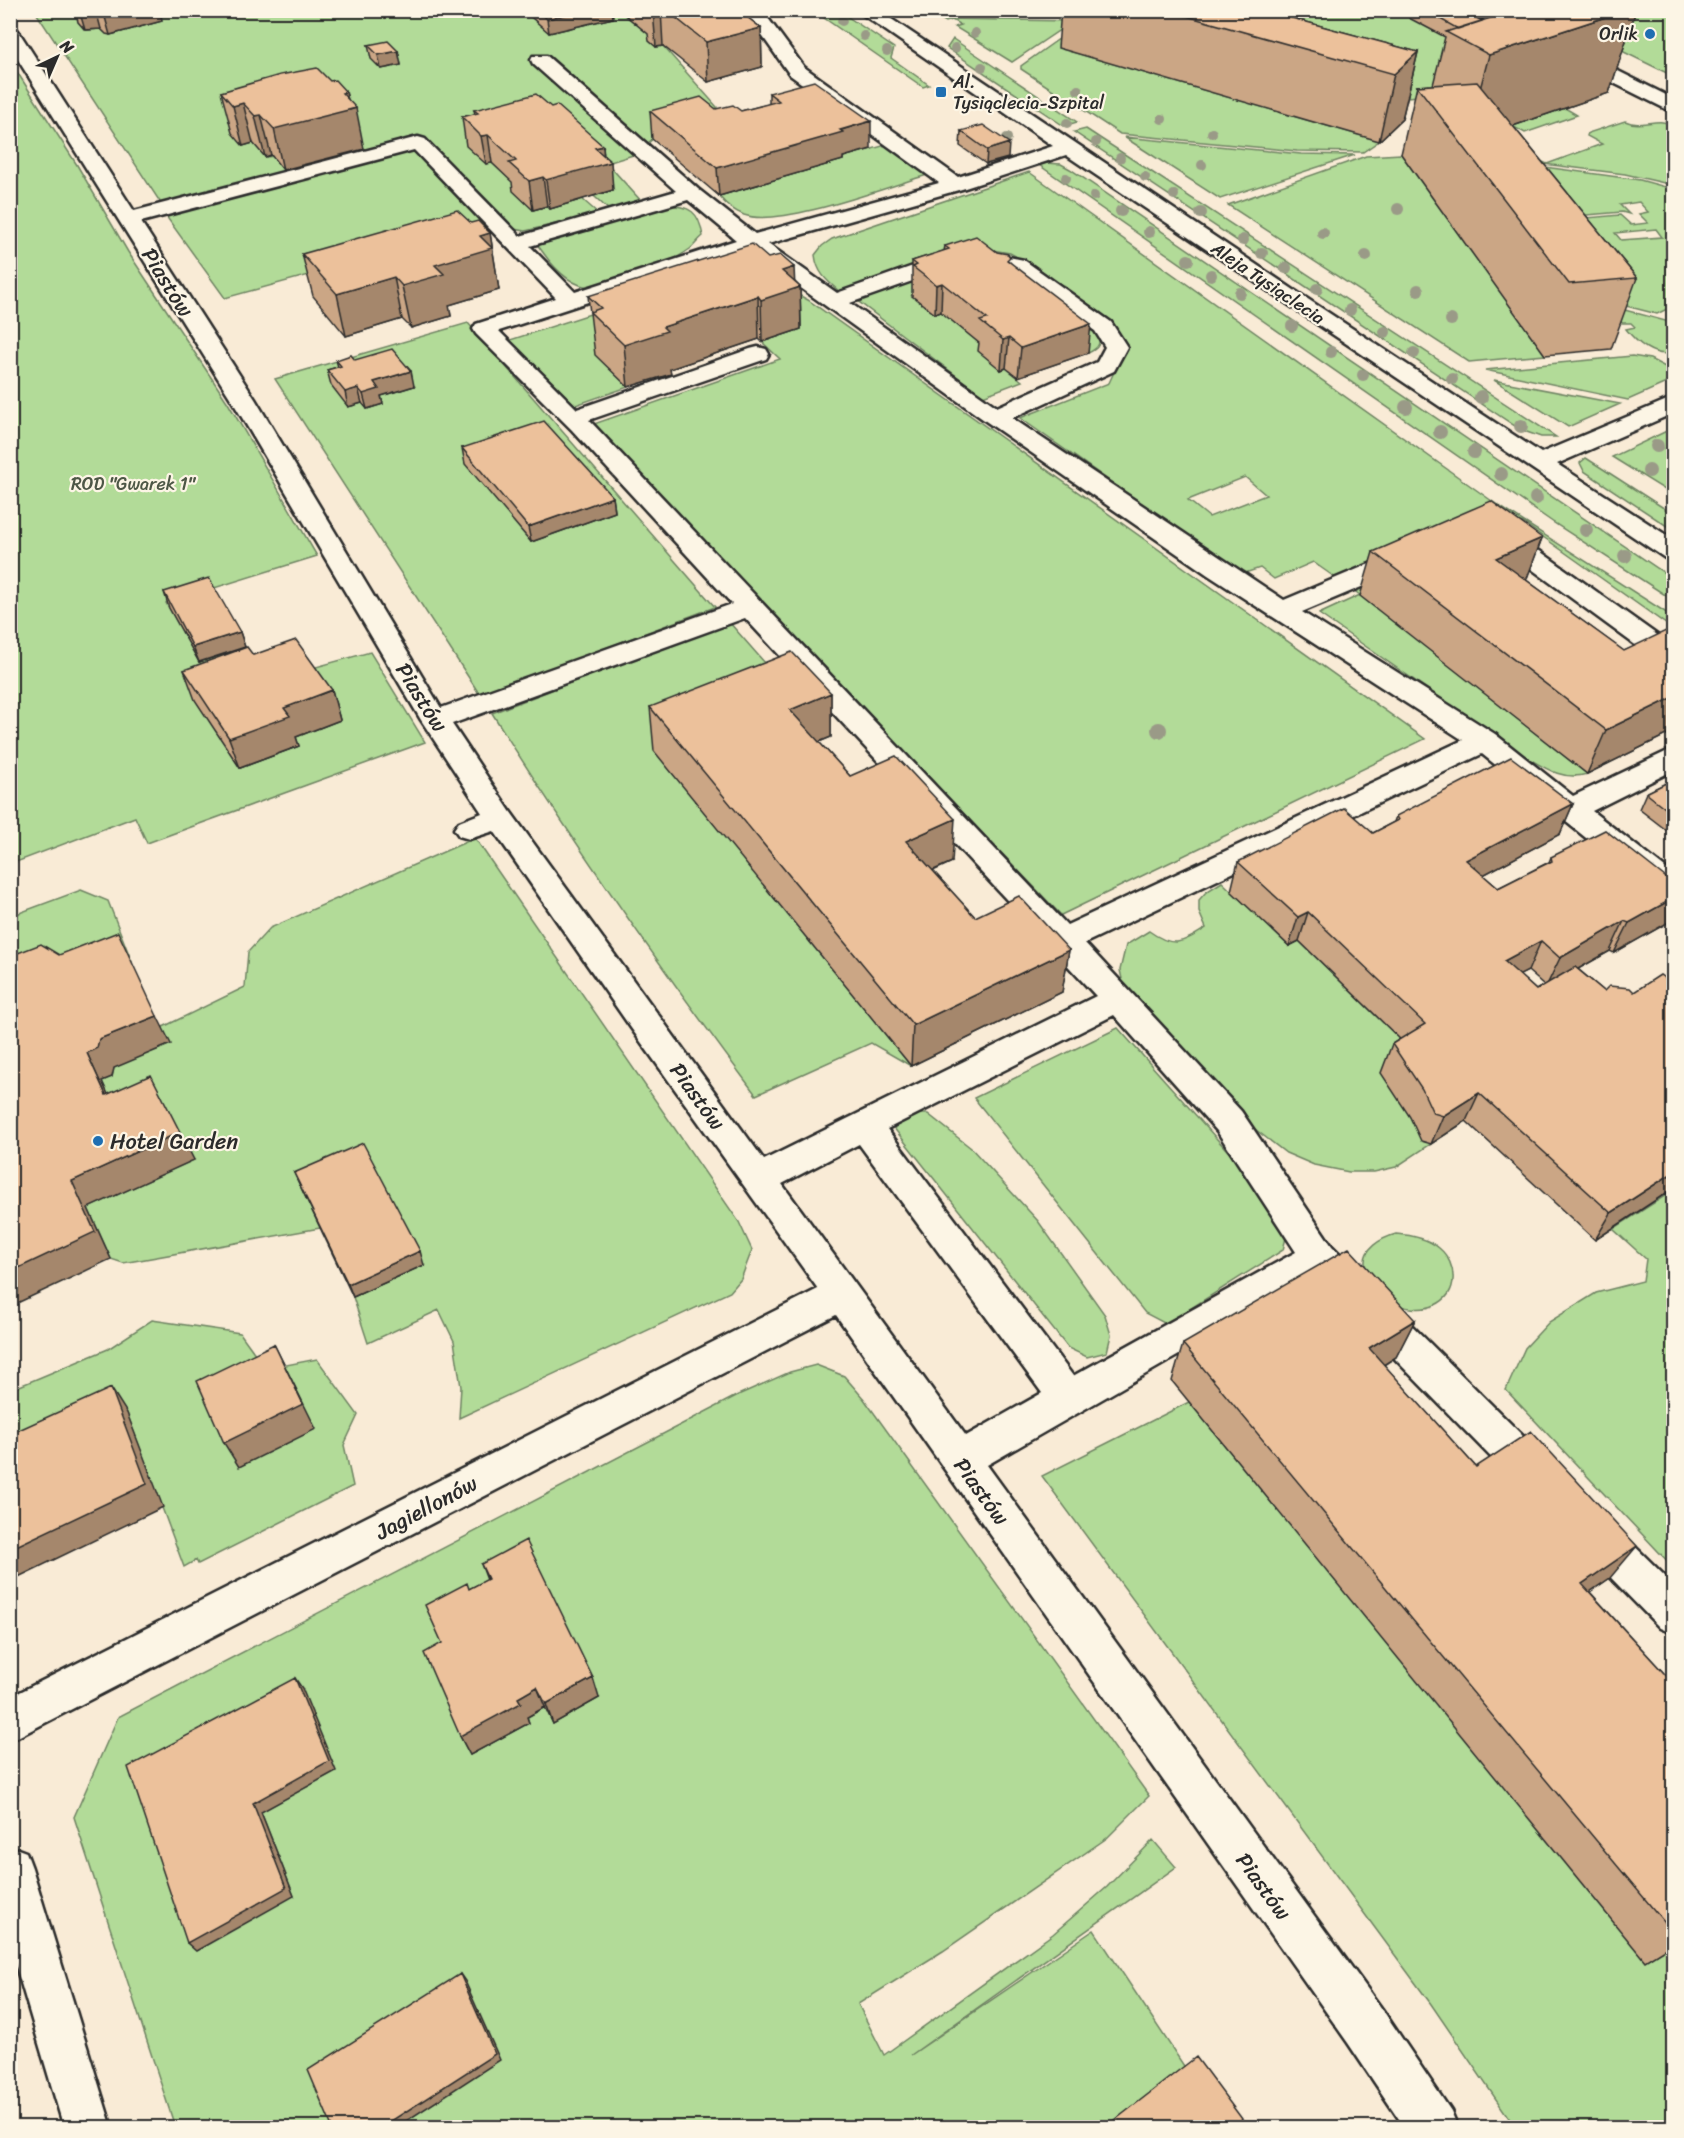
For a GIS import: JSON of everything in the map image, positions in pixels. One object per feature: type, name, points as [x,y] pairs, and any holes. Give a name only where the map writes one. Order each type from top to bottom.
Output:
[{"type":"street","points":[[753,10],[797,71],[955,185]]},
{"type":"street","name":"Aleja Tysiąclecia","points":[[865,10],[1066,148],[1674,552]]},
{"type":"street","points":[[1481,10],[1674,107]]},
{"type":"street","name":"Piastów","points":[[10,33],[243,399],[435,720],[500,818],[1365,2026],[1434,2127]]},
{"type":"street","points":[[540,60],[691,193],[751,242],[995,417],[1281,611],[1485,741],[1674,892]]},
{"type":"street","points":[[129,219],[418,143],[572,302]]},
{"type":"street","points":[[1066,148],[955,185],[751,242],[572,302],[484,328],[573,418],[1229,1120],[1319,1257],[1674,1614]]},
{"type":"street","points":[[514,244],[691,193]]},
{"type":"street","points":[[835,301],[952,260],[983,258],[1016,265],[1103,327],[1116,347],[1106,366],[995,417]]},
{"type":"street","points":[[573,418],[758,354]]},
{"type":"street","points":[[1539,463],[1674,404]]},
{"type":"street","points":[[1476,529],[1487,525],[1674,660]]},
{"type":"street","points":[[1281,611],[1432,548]]},
{"type":"street","points":[[435,720],[748,607]]},
{"type":"street","points":[[1063,940],[1485,741]]},
{"type":"street","points":[[1572,809],[1674,758]]},
{"type":"street","points":[[469,829],[500,818]]},
{"type":"street","points":[[759,1179],[1118,999]]},
{"type":"street","points":[[864,1125],[1068,1398]]},
{"type":"street","points":[[960,1460],[1319,1257]]},
{"type":"street","name":"Jagiellonów","points":[[10,1720],[842,1294]]},
{"type":"street","points":[[10,1868],[88,2127]]},
{"type":"green space","points":[[153,10],[521,10],[527,14],[542,11],[619,11],[656,39],[656,47],[663,46],[717,107],[703,125],[653,139],[633,155],[607,163],[642,202],[611,212],[594,196],[613,190],[492,163],[520,189],[533,210],[547,206],[550,209],[582,199],[599,214],[525,231],[508,228],[420,138],[162,205],[35,11],[105,11],[78,22],[85,30],[101,29],[113,34],[127,28]],"holes":[[[253,143],[364,149],[265,157]]]},
{"type":"green space","points":[[814,11],[839,11],[894,48],[891,58],[929,85],[923,87]]},
{"type":"green space","points":[[997,11],[1087,11],[1075,17],[979,15]]},
{"type":"green space","points":[[1191,11],[1438,11],[1491,37],[1430,95],[1384,99]]},
{"type":"green space","points":[[1540,11],[1673,11],[1673,76]]},
{"type":"green space","points":[[941,19],[1073,21],[1012,62],[955,27],[961,25],[952,20],[946,22]]},
{"type":"green space","points":[[1084,21],[1059,48],[1379,141],[1363,152],[1297,151],[1120,134],[1021,69],[1021,66]]},
{"type":"green space","points":[[953,39],[1077,122],[1064,126],[947,48]]},
{"type":"green space","name":"ROD \"Gwarek 1\"","points":[[10,61],[77,165],[128,252],[228,403],[317,556],[166,603],[199,662],[245,647],[257,677],[196,700],[240,768],[298,746],[294,738],[305,670],[370,652],[425,742],[147,843],[135,817],[11,864]]},
{"type":"green space","points":[[1565,108],[1577,115],[1525,133],[1512,126]]},
{"type":"green space","points":[[1625,121],[1638,124],[1661,122],[1673,125],[1673,185],[1625,174],[1495,158],[1528,155],[1547,164],[1602,144],[1587,136],[1588,133]]},
{"type":"green space","points":[[1086,129],[1556,437],[1541,437],[1521,430],[1074,132]]},
{"type":"green space","points":[[1124,137],[1301,154],[1355,155],[1220,199]]},
{"type":"green space","points":[[886,145],[927,175],[834,204],[782,216],[761,218],[744,215],[730,207],[719,196],[842,160],[840,158]]},
{"type":"green space","points":[[415,147],[488,226],[225,298],[163,212]]},
{"type":"green space","points":[[1401,154],[1545,355],[1469,362],[1228,205],[1366,156]]},
{"type":"green space","points":[[1494,160],[1640,180],[1673,189],[1673,212],[1670,212],[1672,215],[1669,221],[1673,225],[1673,306],[1657,314],[1603,300],[1542,222],[1620,215],[1631,225],[1648,223],[1639,214],[1648,212],[1639,202],[1620,205],[1629,214],[1622,212],[1540,219]],"holes":[[[1656,229],[1662,237],[1621,240],[1615,233]]]},
{"type":"green space","points":[[1061,164],[1070,169],[1673,579],[1673,600],[1554,523],[1039,165]]},
{"type":"green space","points":[[1029,172],[1499,506],[1673,617],[1673,629],[1522,522],[1361,595],[1587,774],[1569,776],[1552,772],[1521,754],[1319,614],[1360,595],[1313,562],[1274,579],[1260,568],[1242,574],[1020,418],[1109,383],[1120,359],[1112,329],[1042,271],[1010,253],[980,248],[840,292],[820,272],[815,255],[832,239]],"holes":[[[1245,477],[1266,495],[1209,517],[1188,500]]]},
{"type":"green space","points":[[665,205],[681,207],[696,215],[703,236],[692,248],[680,255],[620,282],[591,287],[573,282],[550,262],[537,244]]},
{"type":"green space","points":[[977,262],[1098,332],[1097,347],[1088,353],[1005,289],[912,296],[935,314],[941,312],[985,348],[1001,370],[1006,368],[1022,381],[983,396],[859,302],[867,296],[896,284]]},
{"type":"green space","points":[[769,279],[808,300],[1425,739],[1061,915],[591,425],[780,359],[762,342],[801,329],[596,355],[628,387],[570,407],[507,341],[621,304]]},
{"type":"green space","points":[[1610,306],[1673,323],[1673,352],[1659,353],[1646,348],[1626,329],[1635,327],[1631,323],[1622,323]]},
{"type":"green space","points":[[468,323],[715,607],[480,695],[275,379]]},
{"type":"green space","points":[[1632,356],[1650,359],[1673,371],[1673,380],[1628,400],[1485,370]]},
{"type":"green space","points":[[1494,380],[1620,404],[1568,427]]},
{"type":"green space","points":[[1673,428],[1673,495],[1612,457]]},
{"type":"green space","points":[[1586,458],[1673,514],[1673,530],[1584,471],[1580,463]]},
{"type":"green space","points":[[729,622],[793,695],[655,751],[911,1066],[871,1043],[756,1095],[620,907],[492,713]]},
{"type":"green space","points":[[475,838],[739,1222],[752,1250],[741,1279],[730,1292],[459,1418],[461,1387],[454,1341],[439,1310],[368,1343],[353,1297],[424,1264],[320,1228],[123,1263],[111,1259],[88,1208],[194,1160],[121,1123],[102,1081],[112,1077],[114,1068],[163,1027],[245,987],[248,952],[270,928]]},
{"type":"green space","points":[[1222,882],[1289,946],[1299,941],[1413,1052],[1399,1097],[1417,1130],[1431,1144],[1396,1167],[1374,1172],[1349,1172],[1314,1165],[1286,1153],[1247,1123],[1125,993],[1120,970],[1126,945],[1149,931],[1165,940],[1178,942],[1206,928],[1199,912],[1199,900],[1206,892]]},
{"type":"green space","points":[[81,890],[108,901],[132,962],[11,992],[11,916]]},
{"type":"green space","points":[[1118,1028],[1290,1221],[1283,1250],[1166,1324],[1145,1313],[974,1098]]},
{"type":"green space","points":[[911,1114],[928,1114],[971,1148],[1038,1221],[1105,1315],[1111,1335],[1107,1352],[1087,1357],[1068,1348],[893,1127],[894,1120]]},
{"type":"green space","points":[[1674,1190],[1673,1567],[1506,1390],[1525,1348],[1549,1322],[1596,1293],[1643,1281],[1646,1259],[1613,1229]]},
{"type":"green space","points":[[1396,1234],[1424,1239],[1439,1248],[1450,1262],[1452,1286],[1443,1300],[1430,1307],[1419,1308],[1396,1304],[1387,1297],[1368,1272],[1365,1261],[1369,1250],[1385,1238]]},
{"type":"green space","points":[[152,1320],[240,1333],[266,1369],[317,1359],[358,1415],[344,1445],[353,1486],[198,1564],[196,1560],[184,1567],[127,1413],[11,1467],[10,1390],[108,1349]]},
{"type":"green space","points":[[816,1365],[844,1376],[864,1399],[1149,1796],[1107,1838],[943,1951],[858,2004],[884,2055],[1053,1934],[1107,1887],[1153,1840],[1176,1867],[911,2055],[1094,1930],[1186,2069],[1112,2127],[175,2127],[74,1817],[118,1717],[738,1395],[790,1372]],"holes":[[[452,1664],[599,1698],[553,1723],[545,1707],[526,1718]],[[336,1771],[261,1812],[294,1896],[137,1776]]]},
{"type":"green space","points":[[1189,1402],[1673,1938],[1673,2127],[1515,2127],[1431,2004],[1042,1476]]},
{"type":"building","points":[[537,10],[584,10],[547,19]]},
{"type":"building","points":[[666,10],[738,10],[761,28],[706,42]]},
{"type":"building","points":[[1165,10],[1262,10],[1418,52],[1394,74]]},
{"type":"building","points":[[1424,10],[1462,10],[1482,21],[1458,29]]},
{"type":"building","points":[[1516,10],[1627,10],[1489,55],[1446,32]]},
{"type":"building","points":[[388,41],[398,51],[378,55],[368,45]]},
{"type":"building","points":[[317,68],[330,81],[335,80],[346,92],[342,93],[356,108],[274,129],[261,115],[255,116],[243,103],[233,106],[221,92],[280,75]]},
{"type":"building","points":[[814,81],[871,121],[840,130],[843,132],[717,168],[650,111],[701,97],[716,109],[733,105],[741,111],[779,101],[769,93]]},
{"type":"building","points":[[1477,82],[1637,278],[1569,284],[1417,86]]},
{"type":"building","points":[[536,94],[551,107],[557,105],[603,146],[595,148],[611,162],[546,180],[543,177],[529,181],[509,163],[516,161],[488,135],[481,136],[462,117],[478,113],[474,110]]},
{"type":"building","points":[[983,125],[1009,143],[987,150],[961,131]]},
{"type":"building","points":[[457,210],[471,223],[478,221],[490,233],[480,236],[492,248],[435,265],[444,274],[402,286],[394,277],[337,294],[302,254]]},
{"type":"building","points":[[976,236],[997,252],[1008,254],[1010,257],[1007,260],[1091,324],[1021,348],[1009,338],[1003,340],[980,321],[987,319],[942,283],[936,285],[913,267],[917,265],[912,261],[949,249],[945,246]]},
{"type":"building","points":[[752,244],[768,258],[780,255],[794,267],[782,271],[800,287],[761,300],[758,296],[663,327],[667,331],[624,345],[590,312],[601,308],[588,296]]},
{"type":"building","points":[[392,349],[411,371],[374,382],[379,389],[363,394],[358,388],[345,392],[327,370],[341,366],[336,360],[351,355],[355,360]]},
{"type":"building","points":[[544,421],[613,497],[528,527],[462,448]]},
{"type":"building","points":[[1491,501],[1542,538],[1496,558],[1624,651],[1670,629],[1674,631],[1674,697],[1606,730],[1373,552]]},
{"type":"building","points":[[209,578],[240,632],[193,647],[164,592]]},
{"type":"building","points":[[296,640],[332,690],[284,708],[290,716],[229,738],[184,670],[247,647],[253,655]]},
{"type":"building","points":[[792,652],[831,693],[790,710],[850,776],[896,756],[955,819],[906,841],[975,917],[1019,896],[1069,950],[913,1025],[650,707]]},
{"type":"building","points":[[1511,757],[1573,804],[1466,860],[1498,888],[1552,861],[1551,857],[1605,830],[1674,884],[1674,898],[1629,923],[1624,921],[1560,958],[1541,941],[1504,961],[1536,990],[1575,967],[1604,991],[1609,986],[1630,988],[1634,992],[1660,975],[1674,985],[1674,1172],[1611,1213],[1479,1093],[1443,1116],[1433,1113],[1422,1089],[1392,1044],[1425,1024],[1308,912],[1298,917],[1238,862],[1344,808],[1373,833],[1398,820],[1396,816]]},
{"type":"building","points":[[1674,779],[1674,815],[1646,793]]},
{"type":"building","name":"Hotel Garden","points":[[118,932],[157,1016],[99,1039],[97,1048],[87,1053],[106,1095],[151,1075],[180,1132],[72,1181],[95,1232],[10,1272],[10,956],[41,944],[59,955]]},
{"type":"building","points":[[363,1143],[420,1251],[348,1284],[294,1173]]},
{"type":"building","points":[[1349,1248],[1415,1320],[1369,1348],[1476,1467],[1531,1431],[1637,1546],[1582,1584],[1674,1684],[1674,1934],[1183,1344]]},
{"type":"building","points":[[274,1344],[303,1404],[224,1443],[197,1381]]},
{"type":"building","points":[[111,1388],[147,1484],[10,1549],[10,1434]]},
{"type":"building","points":[[526,1540],[593,1678],[546,1704],[537,1687],[518,1698],[521,1703],[460,1736],[424,1653],[442,1643],[425,1605],[467,1583],[469,1589],[488,1579],[481,1564]]},
{"type":"building","points":[[295,1678],[329,1761],[253,1803],[286,1888],[187,1943],[128,1767]]},
{"type":"building","points":[[460,1974],[495,2054],[382,2127],[332,2127],[308,2070]]},
{"type":"building","points":[[1196,2057],[1248,2127],[1106,2127]]},
{"type":"place","name":"Orlik","points":[[1650,34]]},
{"type":"place","name":"Al. Tysiąclecia-Szpital","points":[[941,92]]},
{"type":"place","name":"Hotel Garden","points":[[98,1141]]}]
